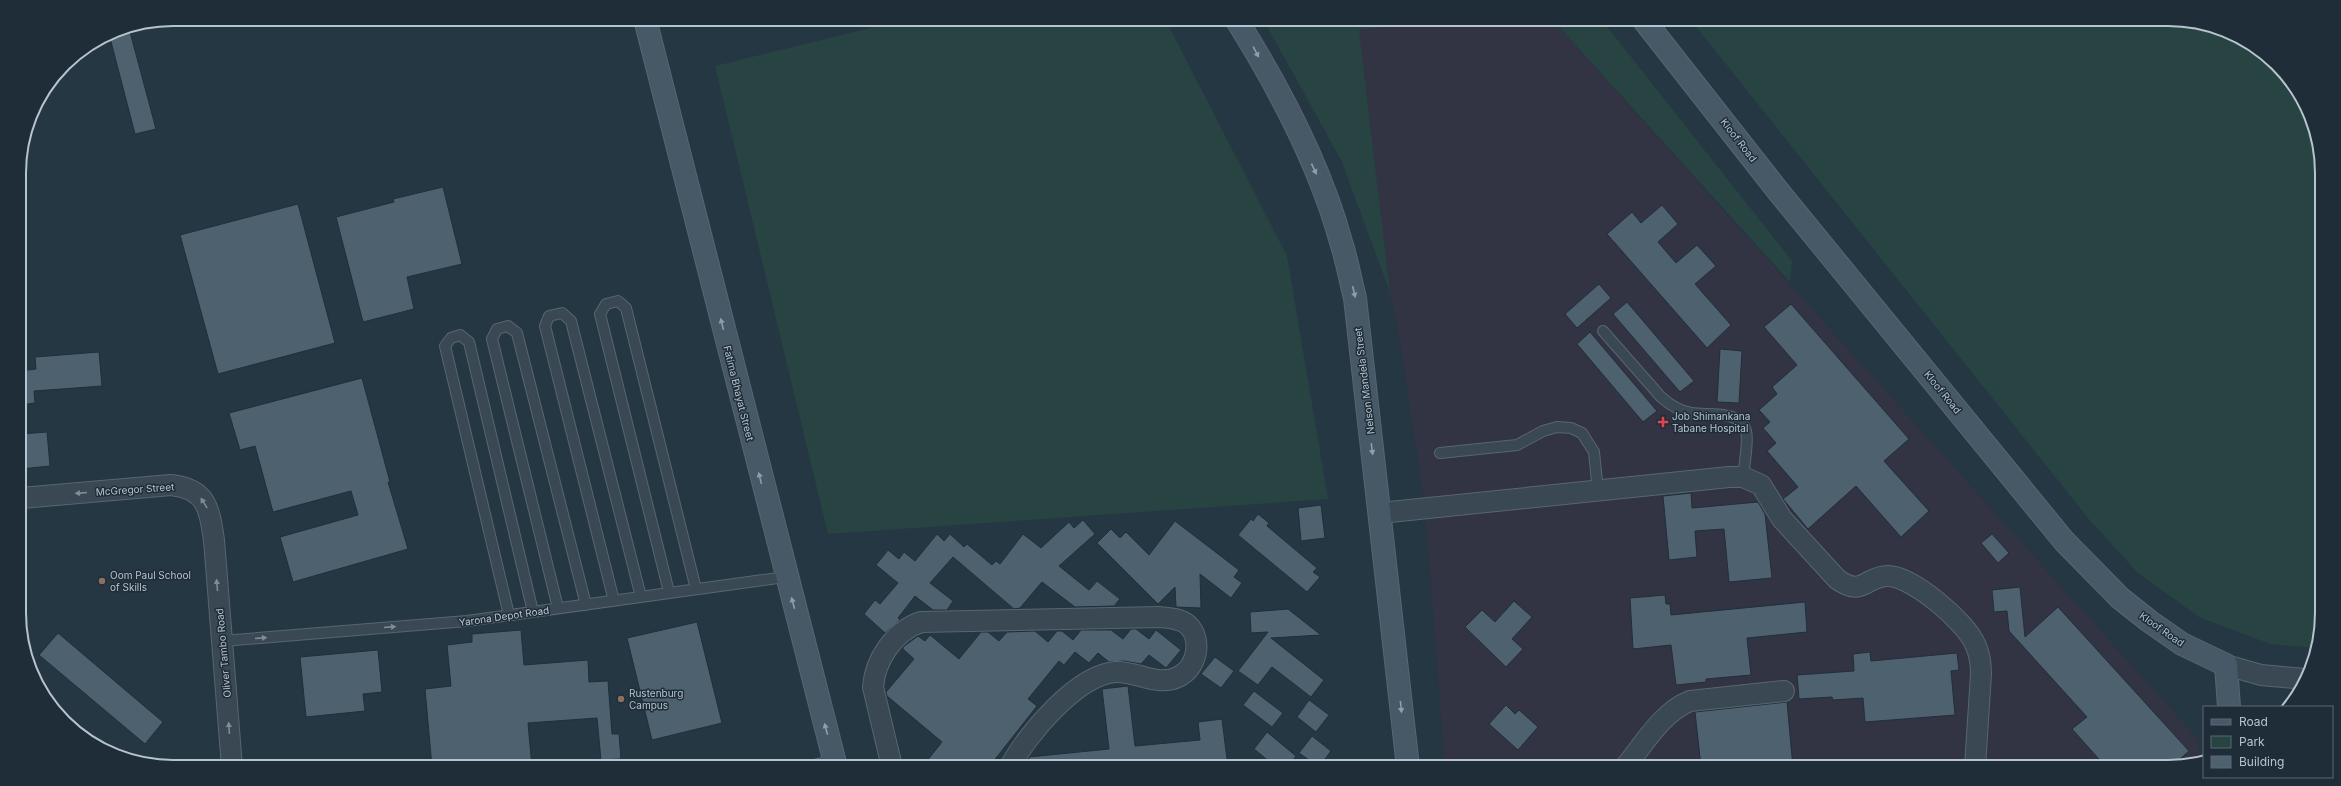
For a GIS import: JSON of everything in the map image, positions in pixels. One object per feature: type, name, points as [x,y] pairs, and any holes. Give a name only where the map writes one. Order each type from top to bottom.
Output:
[{"type":"main road","name":"Fatima Bhayat Street","points":[[647,26],[785,577],[834,760]]},
{"type":"main road","name":"Nelson Mandela Street","points":[[1240,26],[1290,116],[1317,176],[1341,241],[1355,298],[1407,760]]},
{"type":"main road","name":"Kloof Road","points":[[1648,26],[1778,191],[2064,541],[2120,598],[2149,622],[2182,644],[2226,666]]},
{"type":"main road","points":[[2226,666],[2229,706]]},
{"type":"street","points":[[1380,513],[1743,477],[1761,485],[1782,519],[1837,579],[1846,586],[1863,586],[1887,576],[1906,581],[1942,605],[1963,625],[1975,643],[1980,659],[1981,674],[1975,760]]},
{"type":"street","name":"McGregor Street","points":[[26,498],[164,485],[187,487],[198,494],[205,503],[214,540]]},
{"type":"street","name":"Oliver Tambo Road","points":[[214,540],[231,760]]},
{"type":"street","points":[[890,760],[873,687],[874,674],[877,665],[886,651],[909,626],[921,622],[1159,617],[1173,618],[1188,625],[1196,638],[1198,648],[1195,658],[1179,676],[1157,680],[1116,672],[1089,681],[1062,700],[1025,743],[1014,760]]},
{"type":"street","name":"Kloof Road","points":[[2226,666],[2261,675],[2300,679]]},
{"type":"street","points":[[1631,760],[1663,720],[1678,706],[1690,701],[1784,691]]},
{"type":"lane","points":[[669,592],[600,314],[606,304],[618,301],[626,308],[696,589]]},
{"type":"lane","points":[[614,601],[544,326],[549,316],[562,313],[571,321],[642,597]]},
{"type":"lane","points":[[558,608],[492,339],[496,329],[508,326],[517,332],[586,604]]},
{"type":"lane","points":[[1603,331],[1661,397],[1671,405],[1691,413],[1731,417],[1743,424],[1746,432],[1743,477]]},
{"type":"lane","points":[[509,615],[445,346],[451,338],[460,335],[468,342],[533,612]]},
{"type":"lane","points":[[1440,453],[1517,445],[1543,431],[1557,427],[1571,428],[1582,433],[1594,452],[1598,491]]},
{"type":"lane","name":"Yarona Depot Road","points":[[222,641],[467,621],[785,577]]},
{"type":"shaded area","name":"Job Shimankana Tabane Hospital","points":[[1387,26],[1558,26],[2198,739],[2200,756],[2178,760],[1444,760],[1425,508],[1399,335],[1390,292],[1359,29]]},
{"type":"green space","points":[[879,26],[1169,26],[1287,256],[1328,499],[828,534],[715,66]]},
{"type":"green space","points":[[1267,26],[1392,26],[1359,30],[1390,292],[1341,160]]},
{"type":"green space","points":[[1558,26],[1607,26],[1792,261],[1790,282]]},
{"type":"green space","points":[[1696,26],[2178,26],[2206,31],[2233,41],[2258,56],[2285,83],[2304,117],[2310,135],[2315,163],[2315,623],[2311,647],[2270,644],[2199,617],[2138,573],[2088,518]]},
{"type":"building","points":[[130,33],[156,129],[135,134],[111,40]]},
{"type":"building","points":[[443,187],[462,264],[407,277],[414,309],[363,322],[336,217],[394,202],[393,199]]},
{"type":"building","points":[[298,204],[335,343],[218,374],[180,235]]},
{"type":"building","points":[[1662,205],[1678,224],[1658,242],[1676,263],[1697,245],[1716,266],[1695,284],[1731,325],[1707,348],[1607,234],[1632,212],[1641,223]]},
{"type":"building","points":[[1599,284],[1611,298],[1577,328],[1565,314]]},
{"type":"building","points":[[1627,302],[1694,381],[1680,392],[1613,314]]},
{"type":"building","points":[[1791,304],[1909,439],[1884,461],[1929,511],[1901,537],[1856,486],[1808,529],[1783,499],[1798,487],[1767,451],[1776,443],[1763,428],[1770,422],[1759,410],[1777,394],[1772,387],[1797,365],[1764,327]]},
{"type":"building","points":[[1590,332],[1657,411],[1643,422],[1577,344]]},
{"type":"building","points":[[1720,349],[1742,351],[1739,403],[1717,402]]},
{"type":"building","points":[[99,352],[102,386],[34,391],[35,403],[26,404],[26,370],[36,369],[35,357]]},
{"type":"building","points":[[362,378],[390,482],[388,482],[408,549],[293,582],[280,537],[358,515],[351,491],[273,512],[255,446],[240,450],[229,413]]},
{"type":"building","points":[[47,432],[50,466],[26,468],[26,434]]},
{"type":"building","points":[[1691,493],[1692,508],[1758,502],[1765,514],[1772,578],[1729,582],[1724,529],[1695,531],[1697,557],[1669,560],[1663,496]]},
{"type":"building","points":[[1321,505],[1325,538],[1301,541],[1298,508]]},
{"type":"building","points":[[1258,514],[1269,523],[1267,526],[1317,568],[1313,572],[1320,577],[1307,592],[1238,535],[1251,519],[1253,521]]},
{"type":"building","points":[[1083,520],[1095,534],[1059,566],[1089,590],[1097,581],[1120,599],[1114,606],[1075,607],[1042,582],[1020,608],[1014,609],[953,557],[930,583],[953,601],[947,610],[933,610],[915,596],[898,618],[900,620],[885,633],[864,614],[875,600],[880,604],[898,583],[876,565],[888,550],[899,559],[904,552],[915,561],[937,534],[944,541],[950,534],[964,547],[967,544],[992,565],[996,561],[1000,564],[1023,534],[1041,548],[1069,522],[1074,528]]},
{"type":"building","points":[[1175,521],[1239,570],[1234,577],[1242,583],[1231,598],[1200,574],[1201,608],[1176,607],[1175,587],[1158,604],[1097,543],[1111,529],[1120,538],[1126,532],[1149,555]]},
{"type":"building","points":[[1992,534],[2009,553],[1998,563],[1981,543]]},
{"type":"building","points":[[2020,587],[2025,637],[2058,607],[2189,751],[2178,760],[2100,760],[2072,729],[2087,717],[2009,631],[2007,611],[1994,612],[1992,590]]},
{"type":"building","points":[[1665,595],[1666,604],[1670,604],[1671,615],[1805,602],[1807,632],[1747,638],[1751,675],[1706,679],[1706,682],[1676,685],[1671,645],[1633,649],[1630,598]]},
{"type":"building","points":[[1514,601],[1532,617],[1512,639],[1523,649],[1506,667],[1465,627],[1482,610],[1495,622]]},
{"type":"building","points":[[1288,609],[1321,635],[1271,638],[1324,680],[1311,697],[1272,667],[1258,685],[1238,671],[1268,632],[1251,633],[1250,612]]},
{"type":"building","points":[[697,622],[722,723],[652,740],[627,638]]},
{"type":"building","points":[[1131,629],[1136,629],[1149,639],[1156,630],[1181,650],[1166,668],[1149,655],[1141,664],[1124,661],[1109,662],[1098,653],[1089,663],[1075,652],[1064,665],[1059,661],[1028,699],[1037,706],[995,760],[928,760],[942,742],[887,696],[886,692],[914,659],[903,649],[903,647],[918,636],[925,641],[930,635],[959,659],[981,632],[988,632],[999,641],[1007,632],[1035,631],[1048,642],[1057,631],[1062,631],[1073,640],[1081,630],[1111,630],[1123,639]]},
{"type":"building","points":[[521,630],[524,665],[588,660],[589,682],[608,681],[612,734],[619,734],[621,759],[601,760],[597,718],[528,723],[531,760],[431,760],[425,689],[451,686],[447,645],[472,642],[472,634]]},
{"type":"building","points":[[58,633],[163,722],[145,744],[39,655]]},
{"type":"building","points":[[378,650],[382,692],[363,694],[365,711],[306,717],[300,657]]},
{"type":"building","points":[[1870,652],[1871,661],[1957,653],[1959,670],[1951,671],[1955,715],[1865,722],[1863,698],[1833,700],[1832,697],[1799,699],[1797,675],[1854,671],[1853,654]]},
{"type":"building","points":[[1215,657],[1234,671],[1221,688],[1201,674]]},
{"type":"building","points":[[1128,686],[1135,746],[1200,740],[1198,722],[1222,719],[1227,760],[1029,760],[1029,757],[1109,749],[1102,689]]},
{"type":"building","points":[[1254,691],[1283,713],[1272,727],[1243,705]]},
{"type":"building","points":[[1309,700],[1329,715],[1316,732],[1297,717]]},
{"type":"building","points":[[1787,702],[1792,760],[1700,760],[1695,712]]},
{"type":"building","points":[[1506,705],[1515,714],[1519,710],[1538,727],[1518,750],[1489,724]]},
{"type":"building","points":[[1267,732],[1296,756],[1293,760],[1267,760],[1254,749]]},
{"type":"building","points":[[1312,736],[1331,751],[1324,760],[1309,760],[1299,753]]},
{"type":"place","name":"Job Shimankana Tabane Hospital","points":[[1663,422]]},
{"type":"place","name":"Oom Paul School of Skills","points":[[102,581]]},
{"type":"place","name":"Rustenburg Campus","points":[[621,699]]}]
